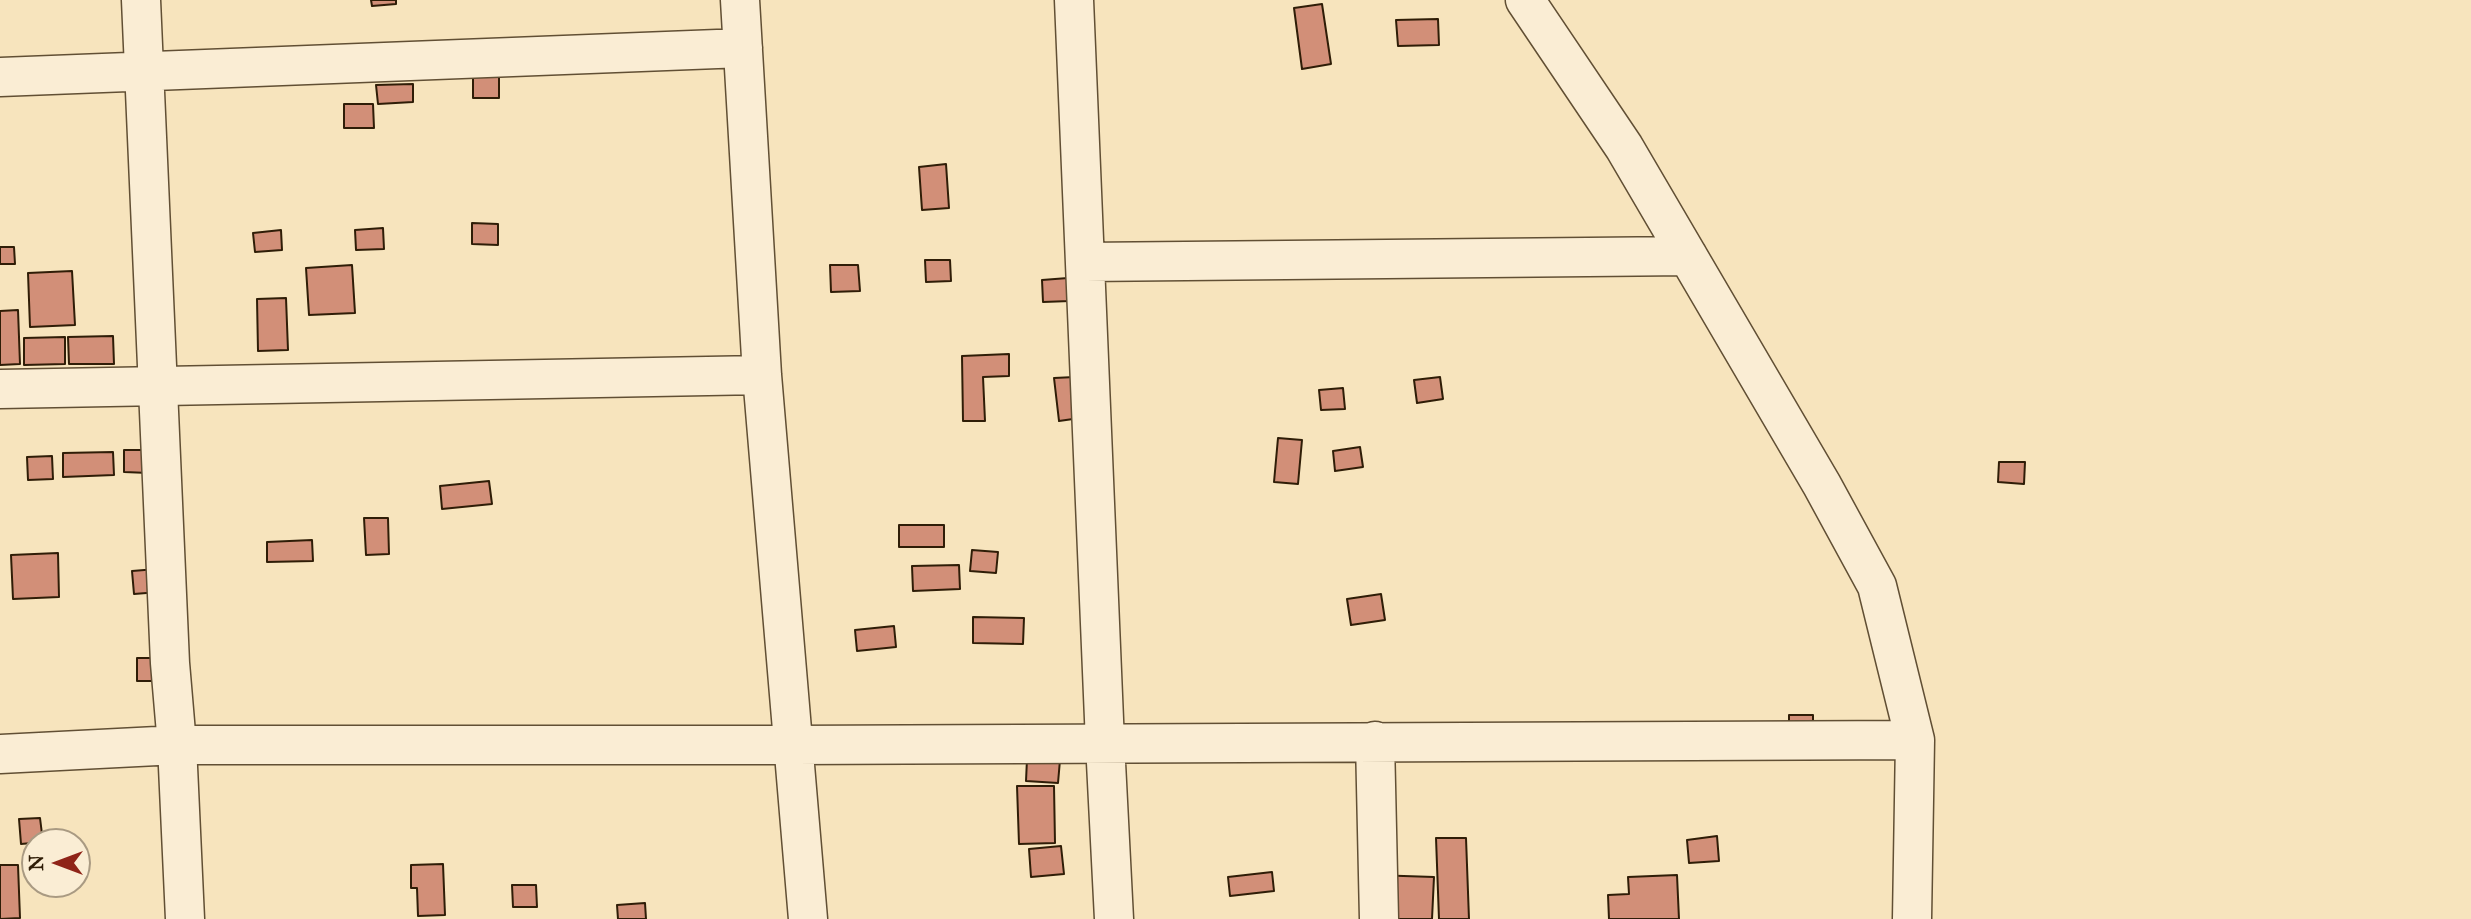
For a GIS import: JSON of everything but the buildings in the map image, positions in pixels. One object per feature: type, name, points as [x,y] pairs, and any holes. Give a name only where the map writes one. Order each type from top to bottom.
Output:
[{"type":"street","points":[[141,0],[160,386],[170,663],[177,745],[185,919]]},
{"type":"street","points":[[740,0],[762,374],[808,919]]},
{"type":"street","points":[[1074,0],[1114,919]]},
{"type":"street","points":[[1525,0],[1624,147],[1822,485],[1877,586],[1915,740],[1912,919]]},
{"type":"street","points":[[0,76],[743,48]]},
{"type":"street","points":[[1085,262],[1688,256]]},
{"type":"street","points":[[0,388],[762,374]]},
{"type":"street","points":[[0,754],[177,745],[1915,740]]},
{"type":"street","points":[[1375,741],[1379,919]]}]
